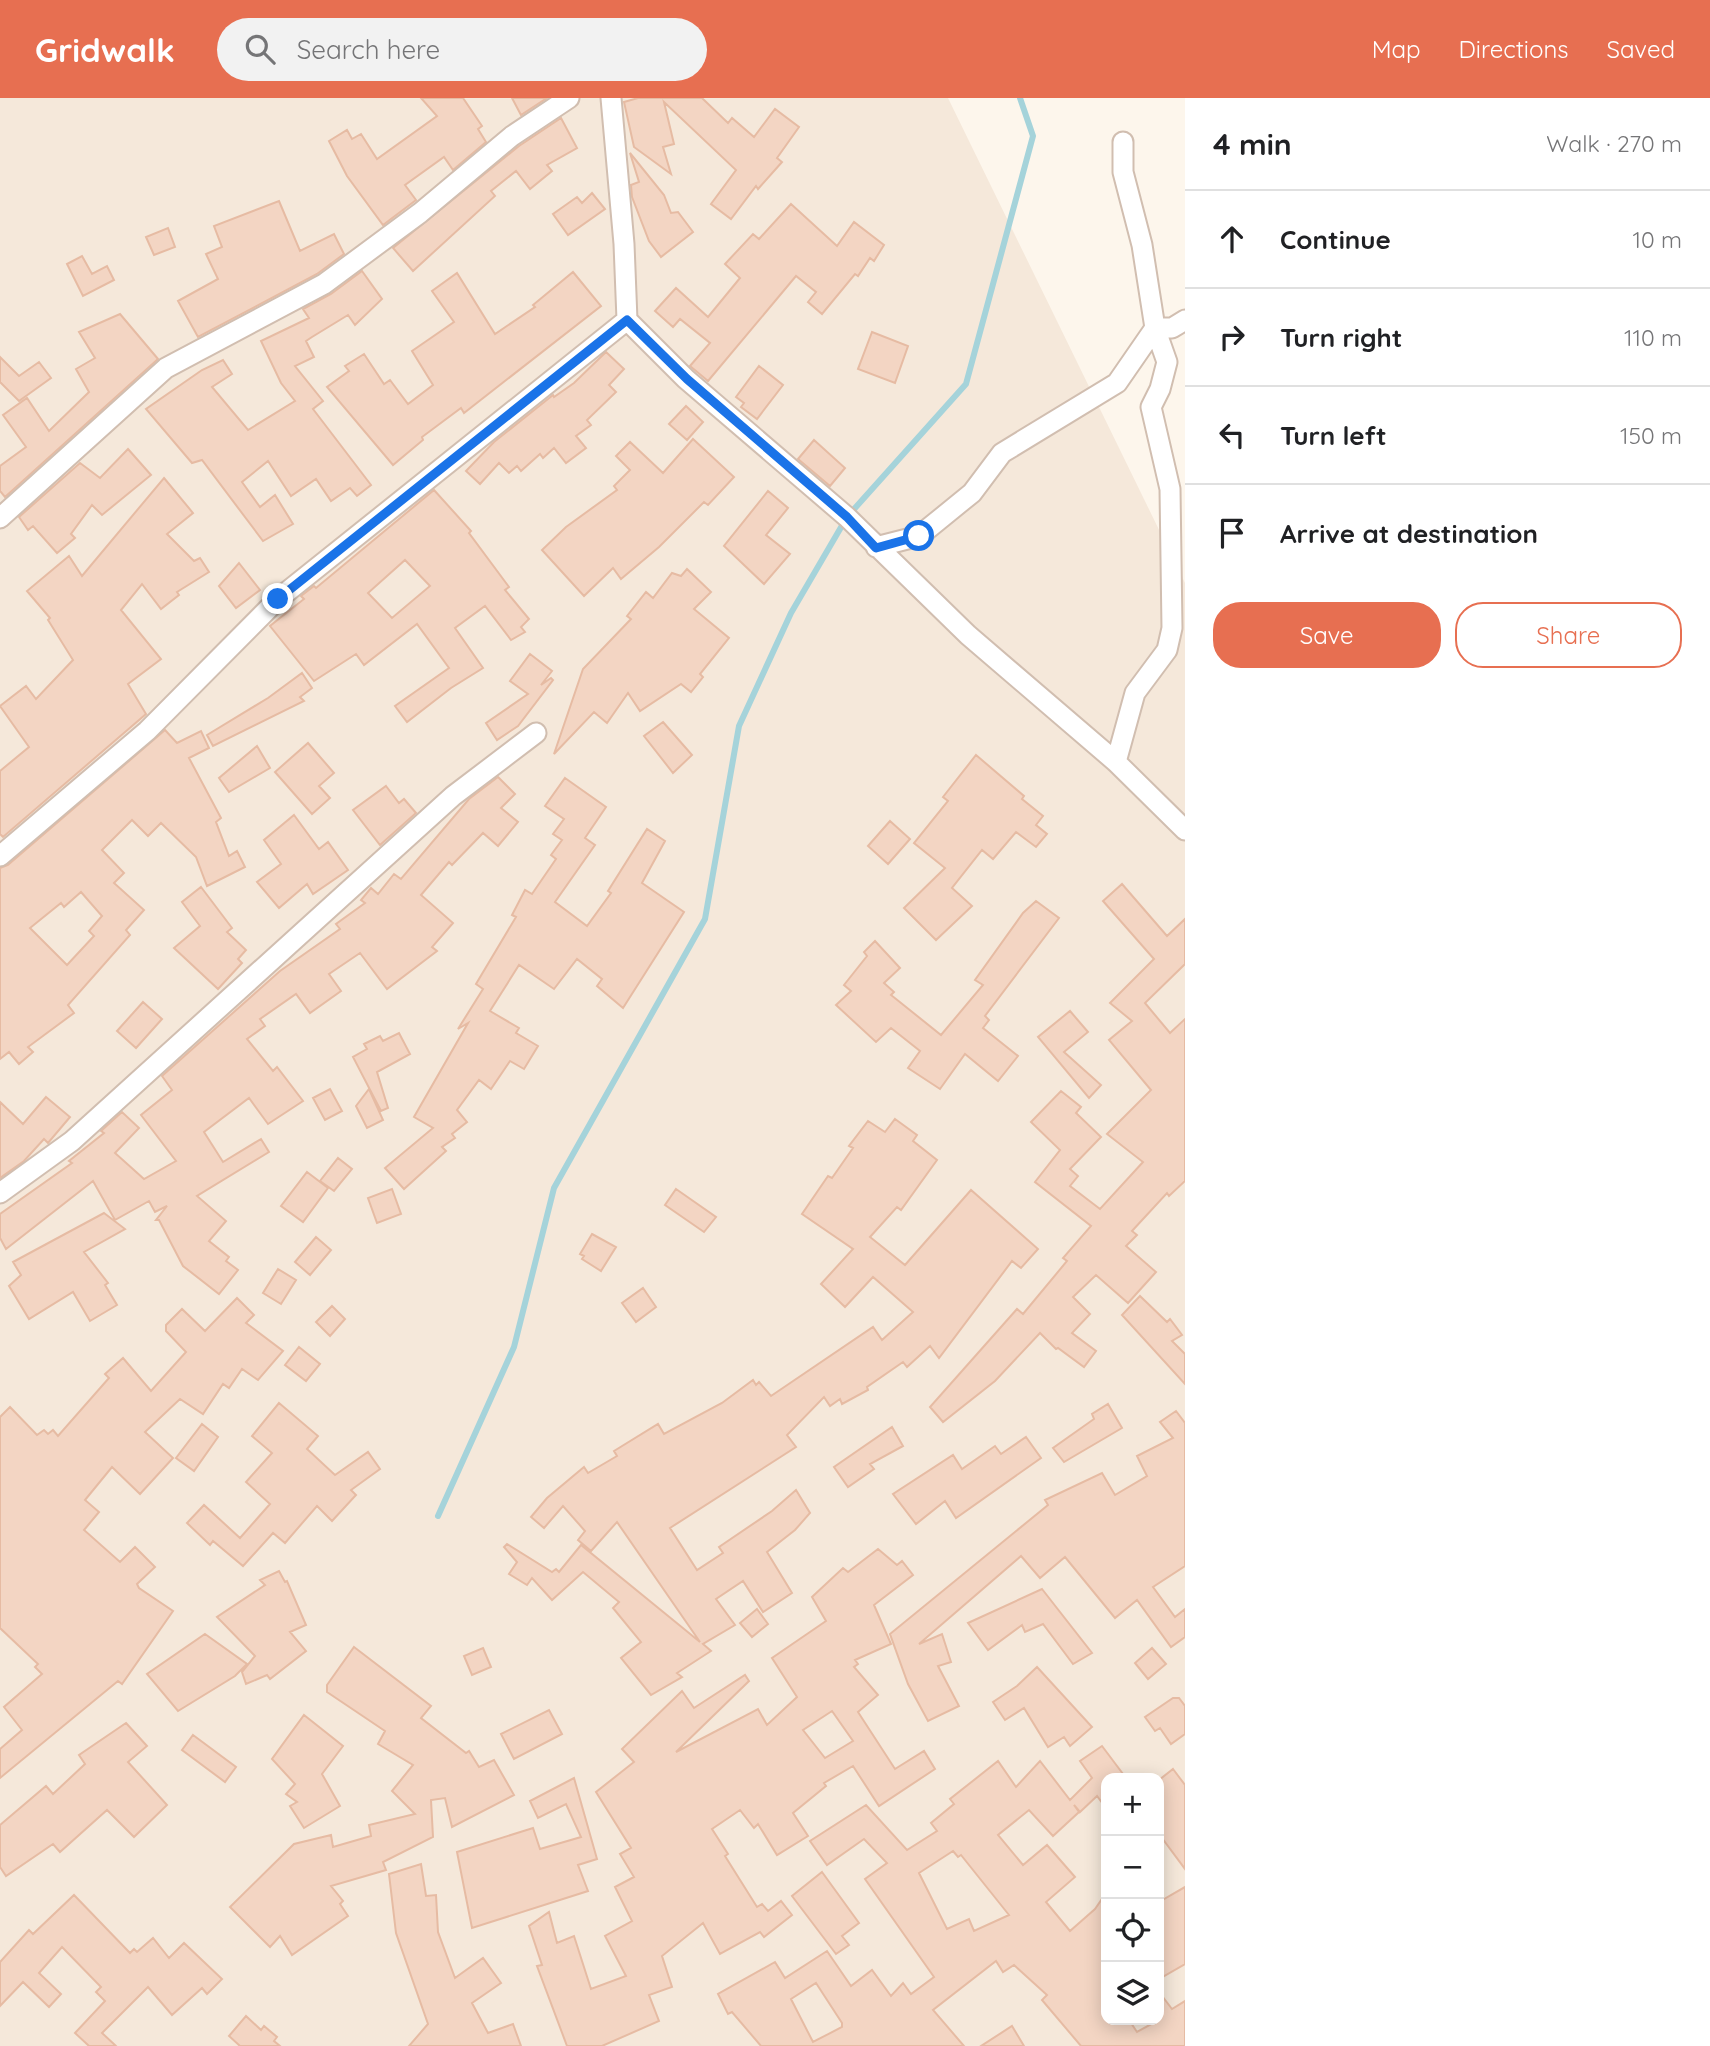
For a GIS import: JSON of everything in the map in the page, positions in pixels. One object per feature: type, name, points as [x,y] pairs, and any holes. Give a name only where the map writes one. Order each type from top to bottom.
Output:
[{"type":"street","points":[[0,517],[166,368],[324,284],[421,212],[512,136],[569,98]]},
{"type":"street","points":[[611,98],[624,244],[627,320],[687,379],[847,517],[968,635],[1116,761],[1185,830]]},
{"type":"street","points":[[1116,761],[1135,693],[1167,650],[1172,628],[1170,489],[1151,407],[1160,389],[1167,362],[1155,328],[1142,245],[1123,172],[1123,142]]},
{"type":"street","points":[[0,856],[147,731],[278,599],[627,320]]},
{"type":"street","points":[[1155,328],[1172,328],[1185,320]]},
{"type":"street","points":[[876,548],[919,536],[972,494],[1002,453],[1117,383],[1155,328]]},
{"type":"street","points":[[0,1193],[72,1141],[453,796],[536,733]]},
{"type":"shaded area","points":[[0,98],[948,98],[1185,583],[1185,2046],[0,2046]]},
{"type":"building","points":[[421,98],[463,98],[482,126],[478,129],[486,142],[453,170],[444,157],[405,185],[416,200],[383,225],[347,176],[329,141],[347,130],[352,139],[361,134],[377,159],[437,116]]},
{"type":"building","points":[[512,98],[547,98],[521,115]]},
{"type":"building","points":[[638,98],[702,98],[728,123],[732,118],[754,137],[775,109],[799,127],[777,158],[782,162],[758,189],[756,186],[731,219],[711,204],[736,170],[664,102],[674,144],[663,147],[671,174],[634,147],[624,102]]},
{"type":"building","points":[[561,118],[577,148],[547,165],[552,171],[530,189],[516,171],[491,191],[495,196],[413,271],[393,248],[519,146]]},
{"type":"building","points":[[630,153],[664,195],[671,213],[678,212],[693,232],[661,257],[649,241],[632,197],[631,185],[639,182]]},
{"type":"building","points":[[592,193],[605,209],[568,235],[553,214],[577,197],[582,203]]},
{"type":"building","points":[[279,201],[300,251],[334,234],[344,254],[317,274],[198,337],[178,301],[218,279],[206,254],[222,247],[214,226]]},
{"type":"building","points":[[791,204],[837,246],[854,222],[884,245],[874,261],[870,258],[858,276],[855,274],[822,314],[808,302],[816,292],[796,276],[708,381],[690,366],[710,343],[680,319],[673,327],[655,311],[676,288],[708,317],[740,278],[725,264],[753,234],[759,239]]},
{"type":"building","points":[[168,228],[175,247],[154,255],[146,237]]},
{"type":"building","points":[[82,256],[92,274],[107,266],[114,280],[83,296],[67,264]]},
{"type":"building","points":[[362,271],[382,299],[355,325],[348,315],[306,341],[314,357],[295,366],[323,401],[313,409],[371,485],[357,496],[350,488],[331,501],[316,479],[291,496],[268,461],[242,482],[260,507],[275,495],[293,524],[263,541],[202,460],[192,463],[146,409],[202,370],[223,360],[232,374],[212,387],[248,430],[295,401],[281,383],[261,341],[309,318],[303,309],[331,294]]},
{"type":"building","points":[[573,272],[601,306],[464,413],[461,408],[422,437],[423,440],[393,465],[327,387],[349,371],[345,366],[364,354],[384,384],[390,380],[408,404],[433,385],[412,351],[454,322],[432,291],[457,273],[495,334],[535,307],[533,305]]},
{"type":"building","points":[[120,314],[158,359],[5,497],[0,491],[0,466],[26,447],[3,415],[27,398],[49,431],[89,392],[76,369],[95,358],[79,332]]},
{"type":"building","points":[[872,332],[908,346],[895,383],[858,369]]},
{"type":"building","points":[[606,352],[624,369],[609,385],[616,392],[587,420],[591,425],[576,436],[586,448],[566,463],[554,448],[543,458],[540,454],[521,471],[517,466],[509,473],[499,463],[480,484],[466,471],[494,442],[553,395],[554,397],[574,383]]},
{"type":"building","points":[[0,357],[19,376],[39,362],[51,378],[19,401],[0,382]]},
{"type":"building","points":[[759,366],[783,385],[757,419],[741,407],[744,403],[736,397]]},
{"type":"building","points":[[686,406],[703,422],[687,440],[669,424]]},
{"type":"building","points":[[693,439],[734,477],[708,505],[704,502],[659,547],[621,579],[613,568],[584,596],[542,550],[566,527],[617,490],[614,486],[630,470],[616,456],[630,442],[663,473]]},
{"type":"building","points":[[814,440],[845,468],[830,486],[798,459]]},
{"type":"building","points":[[128,449],[151,475],[102,515],[92,505],[71,534],[75,538],[57,553],[33,526],[28,530],[19,517],[80,463],[100,478]]},
{"type":"building","points":[[164,478],[193,513],[167,534],[194,561],[200,558],[209,572],[177,592],[179,595],[161,609],[142,584],[121,610],[161,659],[128,684],[146,714],[3,837],[0,834],[0,771],[29,747],[0,706],[26,686],[36,699],[73,660],[48,620],[50,618],[27,591],[69,556],[82,576]]},
{"type":"building","points":[[434,490],[471,531],[469,533],[509,587],[505,590],[529,619],[521,627],[525,632],[511,640],[485,606],[455,628],[483,668],[451,688],[407,722],[395,706],[449,668],[417,624],[364,665],[356,654],[314,681],[270,626],[304,599],[301,596],[314,586],[316,588]],"holes":[[[405,560],[430,586],[392,618],[368,593]]]},
{"type":"building","points":[[768,491],[788,508],[766,535],[790,554],[764,584],[724,546]]},
{"type":"building","points":[[239,563],[260,590],[236,608],[219,586]]},
{"type":"building","points":[[687,569],[711,592],[694,609],[729,638],[700,674],[703,677],[691,692],[681,684],[640,711],[628,693],[607,723],[594,712],[554,754],[583,669],[631,619],[627,616],[646,592],[653,598],[672,573],[681,576]]},
{"type":"building","points":[[530,654],[552,671],[541,685],[551,678],[553,680],[518,726],[497,740],[486,723],[528,694],[510,681]]},
{"type":"building","points":[[302,673],[312,688],[300,697],[304,701],[213,746],[207,735],[268,698]]},
{"type":"building","points":[[663,722],[692,755],[673,773],[644,736]]},
{"type":"building","points":[[165,730],[177,743],[201,731],[209,748],[189,758],[221,818],[216,822],[229,856],[237,851],[245,867],[207,886],[196,857],[161,823],[148,836],[132,820],[102,850],[124,873],[114,883],[144,910],[126,930],[130,935],[68,1005],[74,1013],[28,1047],[33,1052],[19,1064],[9,1052],[0,1059],[0,868],[8,865]],"holes":[[[81,892],[102,916],[89,931],[94,936],[67,965],[30,928],[61,903],[64,907]]]},
{"type":"building","points":[[308,743],[334,773],[319,786],[330,798],[312,814],[275,772]]},
{"type":"building","points":[[257,746],[270,768],[229,792],[219,778]]},
{"type":"building","points":[[976,755],[1043,816],[1036,825],[1047,834],[1036,847],[1016,832],[993,859],[982,850],[952,888],[972,906],[936,940],[904,908],[945,868],[914,843],[948,801],[943,797]]},
{"type":"building","points":[[498,777],[515,794],[501,808],[518,822],[498,846],[483,833],[452,865],[449,862],[421,895],[453,923],[432,947],[437,951],[387,989],[360,953],[329,974],[341,991],[310,1013],[296,994],[260,1019],[265,1026],[247,1039],[273,1071],[277,1067],[303,1101],[268,1124],[249,1098],[204,1132],[223,1162],[261,1139],[269,1152],[197,1196],[226,1221],[209,1241],[229,1257],[226,1261],[238,1270],[219,1294],[183,1266],[159,1220],[156,1220],[167,1206],[155,1212],[149,1201],[115,1220],[93,1181],[6,1249],[0,1238],[0,1214],[72,1163],[69,1161],[104,1133],[101,1131],[122,1112],[139,1128],[115,1153],[144,1179],[176,1161],[141,1115],[172,1090],[162,1076],[280,971],[340,929],[336,924],[365,903],[361,900],[371,888],[378,894],[394,874],[401,879],[469,799]]},
{"type":"building","points":[[565,778],[606,807],[585,838],[595,845],[555,902],[587,926],[611,893],[608,891],[647,829],[665,841],[642,883],[684,912],[623,1008],[597,986],[602,979],[577,959],[554,989],[519,965],[490,1011],[519,1028],[516,1033],[538,1046],[524,1069],[510,1061],[491,1089],[479,1080],[457,1110],[467,1122],[452,1134],[455,1138],[442,1147],[446,1151],[404,1189],[385,1168],[433,1128],[414,1117],[468,1023],[458,1029],[483,989],[476,984],[516,917],[512,915],[525,890],[532,894],[556,859],[551,855],[562,840],[553,834],[564,819],[545,806]]},
{"type":"building","points":[[386,786],[399,803],[404,799],[416,813],[380,845],[353,810]]},
{"type":"building","points":[[294,815],[319,849],[328,842],[348,870],[313,894],[307,884],[279,908],[257,882],[281,864],[264,840]]},
{"type":"building","points":[[890,821],[910,839],[888,864],[868,846]]},
{"type":"building","points":[[1122,884],[1167,936],[1185,919],[1185,964],[1145,1003],[1170,1033],[1185,1019],[1185,1181],[1169,1196],[1167,1193],[1132,1231],[1137,1235],[1126,1246],[1156,1272],[1128,1303],[1096,1275],[1073,1297],[1090,1314],[1072,1333],[1096,1351],[1084,1367],[1056,1349],[1040,1333],[995,1381],[943,1422],[930,1407],[1017,1309],[1023,1314],[1067,1261],[1063,1258],[1091,1226],[1035,1182],[1060,1150],[1031,1122],[1061,1091],[1081,1107],[1076,1113],[1101,1137],[1070,1169],[1078,1176],[1070,1186],[1100,1209],[1143,1162],[1107,1134],[1151,1090],[1109,1040],[1132,1021],[1110,1003],[1154,959],[1103,901]]},
{"type":"building","points":[[201,887],[232,928],[227,932],[246,950],[238,959],[242,963],[218,989],[174,948],[200,926],[182,902]]},
{"type":"building","points":[[1036,901],[1059,918],[985,1016],[989,1020],[983,1028],[1018,1056],[998,1081],[965,1054],[940,1089],[908,1068],[920,1051],[891,1028],[876,1042],[836,1005],[851,991],[844,985],[867,956],[864,952],[875,941],[900,968],[884,983],[894,992],[891,995],[941,1035],[983,985],[975,980],[1023,913]]},
{"type":"building","points":[[143,1002],[162,1019],[136,1048],[117,1031]]},
{"type":"building","points":[[1070,1011],[1088,1032],[1064,1052],[1101,1085],[1089,1098],[1038,1037]]},
{"type":"building","points":[[399,1033],[410,1054],[377,1072],[388,1108],[381,1111],[353,1057],[367,1049],[364,1044],[380,1036],[383,1041]]},
{"type":"building","points":[[330,1089],[342,1111],[325,1120],[313,1098]]},
{"type":"building","points":[[369,1089],[383,1120],[367,1128],[356,1106]]},
{"type":"building","points":[[46,1097],[70,1117],[48,1143],[44,1139],[24,1161],[0,1178],[0,1102],[23,1124]]},
{"type":"building","points":[[895,1119],[917,1135],[913,1141],[937,1160],[901,1210],[897,1207],[870,1237],[905,1265],[971,1190],[1038,1249],[1021,1268],[1012,1261],[939,1358],[930,1346],[907,1367],[903,1362],[867,1387],[868,1390],[842,1404],[840,1399],[830,1406],[824,1397],[787,1435],[796,1447],[670,1528],[697,1570],[723,1553],[719,1547],[772,1511],[796,1490],[810,1513],[795,1530],[767,1552],[792,1593],[763,1612],[743,1581],[716,1599],[735,1625],[703,1644],[711,1651],[677,1673],[682,1677],[651,1695],[621,1658],[641,1642],[613,1608],[619,1602],[583,1572],[552,1600],[532,1578],[527,1585],[509,1574],[517,1562],[504,1547],[507,1544],[552,1572],[556,1569],[559,1572],[581,1545],[700,1642],[617,1522],[591,1551],[578,1540],[585,1531],[563,1506],[544,1528],[531,1517],[547,1498],[584,1467],[588,1473],[617,1456],[614,1451],[658,1424],[664,1434],[722,1403],[753,1380],[756,1385],[759,1382],[771,1396],[873,1327],[882,1340],[913,1312],[873,1277],[845,1307],[821,1284],[853,1249],[802,1214],[828,1176],[832,1178],[853,1148],[849,1146],[868,1121],[885,1132]]},
{"type":"building","points":[[338,1158],[352,1169],[334,1191],[320,1181]]},
{"type":"building","points":[[307,1172],[328,1188],[303,1222],[281,1206]]},
{"type":"building","points":[[392,1189],[401,1214],[377,1223],[368,1198]]},
{"type":"building","points":[[676,1189],[716,1217],[704,1232],[665,1205]]},
{"type":"building","points":[[104,1213],[125,1229],[84,1252],[108,1283],[105,1285],[117,1305],[90,1321],[73,1292],[29,1319],[9,1286],[21,1275],[13,1262]]},
{"type":"building","points":[[592,1234],[616,1247],[601,1271],[582,1259],[584,1256],[580,1254]]},
{"type":"building","points":[[316,1237],[331,1250],[310,1275],[295,1262]]},
{"type":"building","points":[[278,1269],[296,1280],[281,1304],[263,1293]]},
{"type":"building","points":[[643,1288],[656,1307],[636,1322],[622,1303]]},
{"type":"building","points":[[1140,1296],[1167,1322],[1170,1319],[1182,1335],[1172,1341],[1185,1354],[1185,1384],[1122,1315]]},
{"type":"building","points":[[237,1298],[254,1315],[246,1323],[283,1351],[258,1380],[242,1369],[229,1388],[223,1384],[203,1414],[180,1399],[145,1432],[173,1458],[140,1494],[112,1467],[85,1500],[99,1512],[84,1530],[120,1562],[135,1547],[155,1567],[137,1584],[139,1588],[173,1611],[122,1684],[118,1681],[0,1778],[0,1749],[22,1730],[4,1707],[42,1674],[35,1667],[38,1664],[0,1628],[0,1417],[10,1407],[37,1435],[44,1430],[48,1434],[53,1430],[58,1436],[109,1378],[105,1374],[123,1358],[151,1391],[186,1352],[166,1331],[166,1325],[182,1309],[205,1331]]},
{"type":"building","points":[[332,1306],[345,1319],[330,1336],[316,1322]]},
{"type":"building","points":[[299,1347],[320,1364],[306,1381],[285,1365]]},
{"type":"building","points":[[279,1403],[318,1436],[307,1449],[335,1475],[368,1452],[380,1469],[351,1490],[356,1495],[332,1521],[317,1506],[285,1543],[273,1533],[243,1566],[213,1541],[210,1545],[187,1523],[204,1505],[240,1538],[270,1504],[246,1482],[272,1453],[252,1436]]},
{"type":"building","points":[[1108,1404],[1122,1428],[1064,1462],[1053,1448],[1094,1419],[1092,1414]]},
{"type":"building","points":[[1176,1411],[1185,1423],[1185,1566],[1153,1587],[1175,1617],[1185,1609],[1185,1637],[1171,1647],[1137,1600],[1115,1618],[1065,1557],[1040,1578],[1021,1556],[919,1644],[942,1634],[951,1662],[938,1666],[959,1706],[928,1721],[908,1684],[890,1634],[1048,1505],[1045,1500],[1102,1473],[1115,1495],[1147,1476],[1137,1456],[1173,1438],[1160,1422]]},
{"type":"building","points":[[202,1424],[218,1437],[194,1471],[176,1458]]},
{"type":"building","points":[[892,1427],[903,1446],[870,1464],[874,1469],[848,1487],[834,1467]]},
{"type":"building","points":[[1026,1437],[1041,1458],[956,1518],[945,1501],[916,1524],[893,1494],[953,1455],[962,1469],[995,1446],[1001,1454]]},
{"type":"building","points":[[878,1549],[897,1565],[902,1561],[913,1575],[874,1605],[891,1644],[855,1660],[858,1664],[854,1667],[878,1695],[858,1712],[895,1769],[924,1751],[935,1769],[879,1806],[853,1766],[824,1783],[826,1786],[793,1813],[808,1836],[777,1855],[758,1824],[754,1828],[740,1810],[712,1829],[728,1854],[725,1856],[757,1907],[762,1904],[768,1911],[781,1901],[792,1915],[764,1937],[760,1932],[720,1954],[703,1923],[662,1956],[672,1987],[649,1995],[659,2021],[602,2046],[567,2046],[537,1966],[542,1965],[529,1926],[549,1912],[557,1943],[574,1936],[591,1989],[626,1976],[605,1936],[632,1921],[615,1887],[634,1877],[620,1854],[631,1848],[596,1792],[634,1762],[622,1749],[682,1691],[694,1708],[745,1675],[749,1681],[676,1752],[758,1709],[767,1725],[797,1697],[772,1658],[826,1621],[812,1597],[843,1568],[848,1572]],"holes":[[[832,1711],[853,1741],[825,1758],[803,1730]]]},
{"type":"building","points":[[279,1571],[285,1582],[287,1581],[306,1625],[290,1632],[306,1651],[270,1679],[267,1675],[246,1684],[242,1672],[255,1656],[217,1617],[265,1585],[260,1580]]},
{"type":"building","points":[[1042,1589],[1092,1653],[1073,1664],[1043,1624],[1025,1632],[1022,1625],[988,1650],[968,1623]]},
{"type":"building","points":[[757,1609],[768,1624],[752,1637],[740,1623]]},
{"type":"building","points":[[205,1634],[247,1664],[235,1676],[178,1711],[147,1674]]},
{"type":"building","points":[[354,1647],[431,1706],[421,1718],[466,1753],[469,1751],[479,1767],[494,1760],[514,1795],[452,1827],[445,1798],[431,1800],[433,1837],[383,1862],[386,1870],[331,1886],[343,1901],[340,1904],[348,1916],[292,1955],[280,1936],[270,1947],[230,1907],[294,1844],[331,1835],[333,1847],[371,1836],[369,1825],[415,1814],[392,1791],[413,1765],[378,1744],[385,1731],[327,1692],[327,1685]]},
{"type":"building","points":[[483,1648],[491,1667],[472,1675],[464,1656]]},
{"type":"building","points":[[1152,1648],[1166,1664],[1148,1679],[1135,1663]]},
{"type":"building","points":[[1037,1667],[1092,1727],[1070,1746],[1064,1737],[1048,1747],[1024,1708],[1005,1720],[993,1702],[1017,1686]]},
{"type":"building","points":[[1173,1698],[1179,1698],[1185,1706],[1185,1734],[1171,1744],[1160,1728],[1155,1731],[1145,1717]]},
{"type":"building","points":[[549,1710],[562,1734],[514,1759],[501,1734]]},
{"type":"building","points":[[304,1715],[343,1746],[322,1774],[340,1806],[304,1828],[290,1806],[297,1802],[286,1794],[295,1784],[272,1759]]},
{"type":"building","points":[[126,1723],[147,1746],[128,1762],[167,1805],[134,1837],[107,1810],[60,1852],[53,1844],[6,1876],[0,1867],[0,1825],[46,1786],[53,1794],[85,1764],[79,1755]]},
{"type":"building","points":[[193,1735],[236,1767],[225,1782],[182,1750]]},
{"type":"building","points":[[1102,1746],[1122,1773],[1101,1773],[1101,1801],[1097,1796],[1080,1812],[1074,1805],[1079,1812],[1053,1836],[1029,1810],[998,1835],[1023,1865],[1047,1845],[1075,1877],[1046,1902],[1070,1931],[1101,1900],[1101,2025],[1132,2025],[1137,2032],[1150,2025],[1164,2025],[1164,1999],[1172,2009],[1185,2001],[1185,2046],[1081,2046],[1042,2000],[1047,1995],[1014,1965],[1003,1972],[996,1961],[933,2010],[964,2046],[761,2046],[732,2012],[728,2014],[718,1994],[775,1962],[785,1978],[827,1951],[851,1986],[872,1970],[891,1996],[903,1983],[911,1994],[934,1977],[865,1879],[887,1863],[864,1839],[827,1865],[810,1841],[866,1805],[907,1850],[937,1831],[931,1823],[954,1804],[950,1799],[998,1761],[1016,1787],[1040,1761],[1070,1800],[1092,1778],[1080,1761]],"holes":[[[953,1851],[958,1857],[961,1855],[1009,1915],[974,1931],[969,1919],[947,1929],[919,1873]],[[816,1983],[842,2027],[813,2042],[791,1999]]]},
{"type":"building","points":[[1173,1769],[1185,1785],[1185,1869],[1164,1841],[1164,1776]]},
{"type":"building","points":[[574,1778],[597,1859],[578,1865],[588,1891],[472,1928],[457,1852],[533,1828],[540,1849],[581,1837],[566,1804],[538,1818],[530,1801]]},
{"type":"building","points":[[421,1864],[426,1896],[436,1895],[438,1932],[455,1978],[483,1958],[501,1983],[472,2003],[488,2033],[513,2024],[521,2046],[409,2046],[428,2024],[396,1933],[389,1874]]},
{"type":"building","points":[[822,1872],[859,1923],[842,1936],[849,1945],[836,1954],[792,1896]]},
{"type":"building","points":[[1185,1887],[1185,1964],[1164,1976],[1164,1962],[1164,1899]]},
{"type":"building","points":[[74,1895],[130,1953],[134,1949],[137,1952],[153,1938],[169,1958],[184,1943],[222,1979],[207,1994],[202,1988],[172,2015],[148,1987],[102,2033],[116,2046],[89,2046],[75,2033],[105,2001],[96,1992],[101,1987],[62,1947],[39,1973],[61,1994],[49,2007],[23,1982],[0,2006],[0,1962],[29,1930],[33,1934]]},
{"type":"building","points":[[246,2016],[261,2030],[264,2026],[277,2037],[274,2041],[280,2046],[240,2046],[229,2036]]},
{"type":"building","points":[[1012,2026],[1024,2046],[981,2046]]},
{"type":"waterway","points":[[438,1516],[514,1347],[554,1188],[705,919],[739,726],[791,613],[847,517],[966,384],[1033,136],[1020,98]]},
{"type":"route","points":[[278,599],[627,320],[687,379],[744,426],[823,500],[847,517],[876,548],[919,536]]}]
